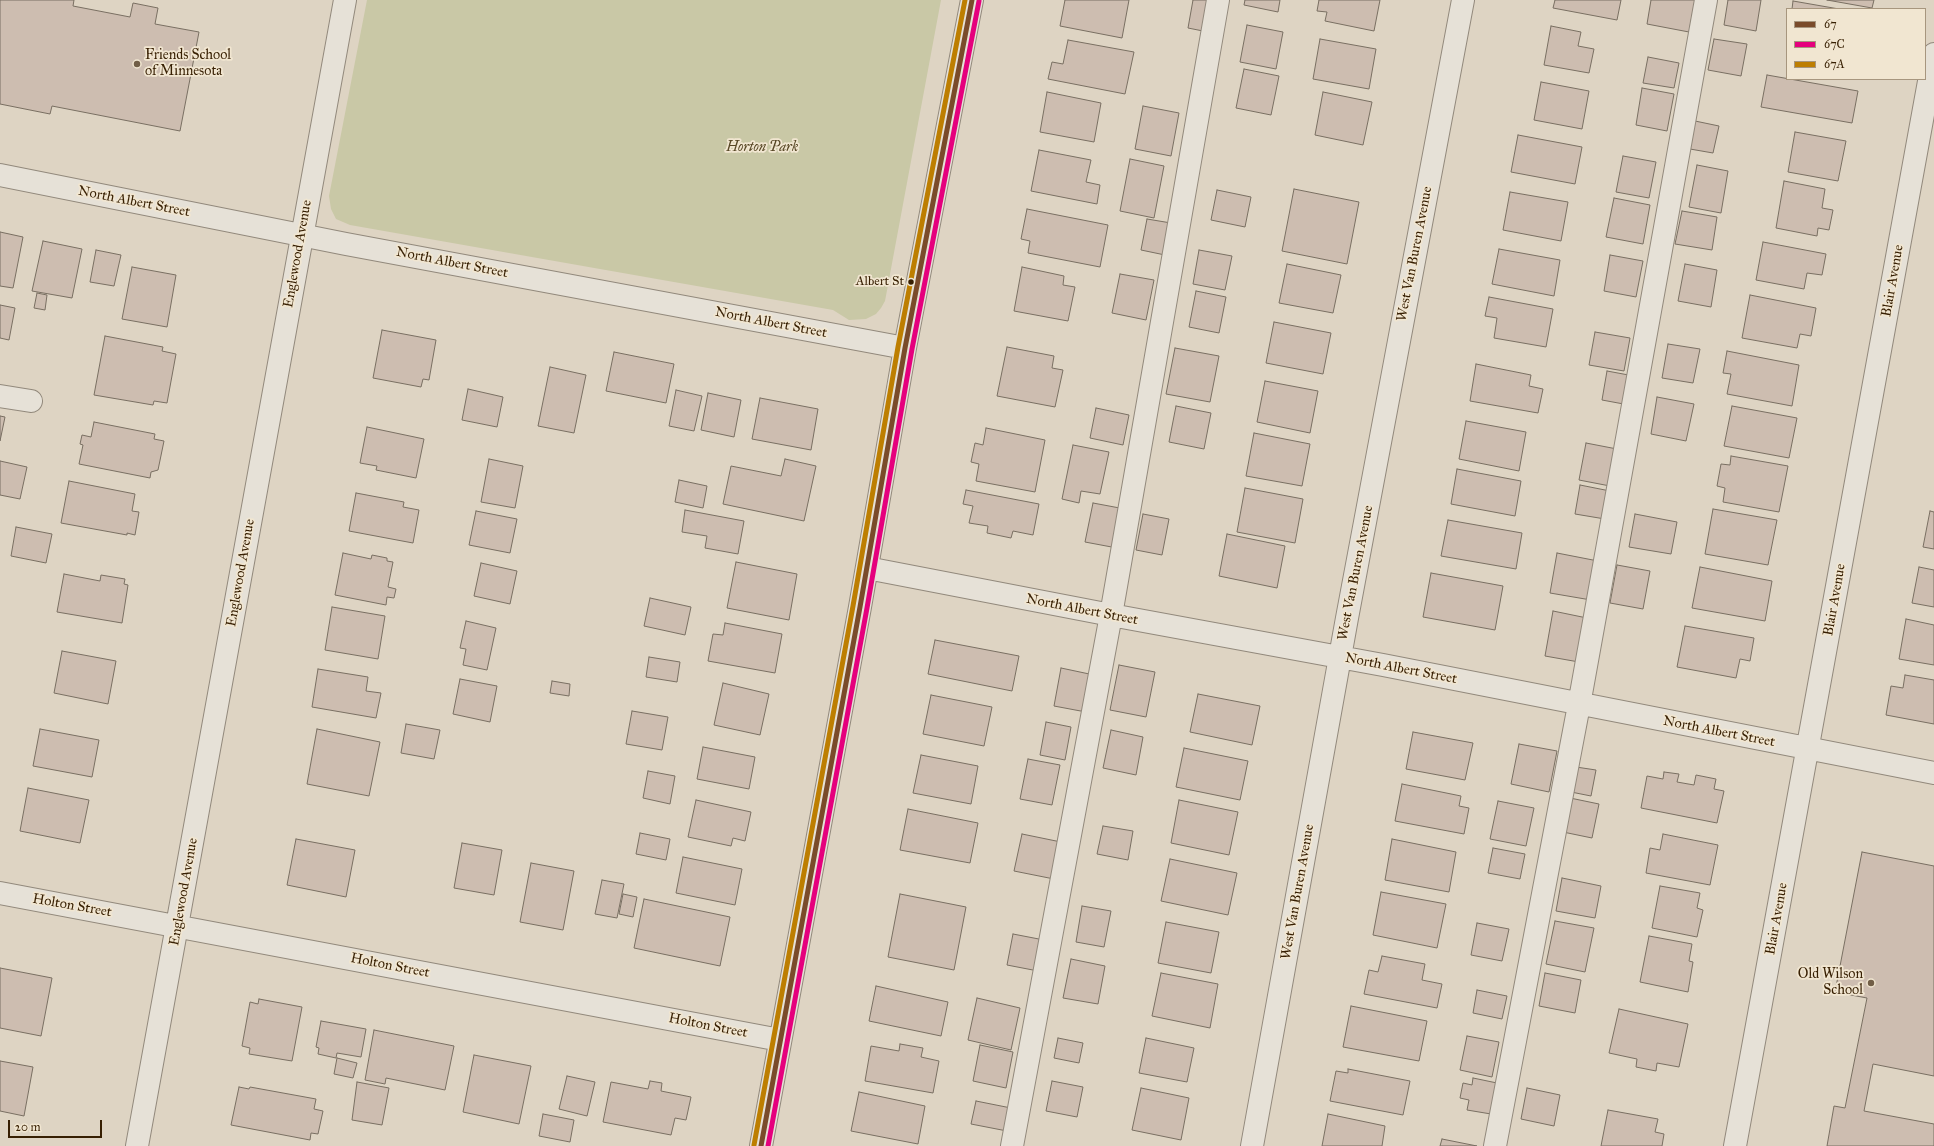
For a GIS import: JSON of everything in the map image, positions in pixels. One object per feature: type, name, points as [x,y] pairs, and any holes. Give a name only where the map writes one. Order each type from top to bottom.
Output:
[{"type":"street","name":"Englewood Avenue","points":[[138,1146],[301,235],[345,0]]},
{"type":"street","points":[[761,1146],[867,568],[905,348],[972,0]]},
{"type":"street","points":[[1012,1146],[1111,616],[1218,0]]},
{"type":"street","name":"West Van Buren Avenue","points":[[1252,1146],[1340,657],[1463,0]]},
{"type":"street","points":[[1495,1146],[1579,704],[1706,0]]},
{"type":"street","name":"Blair Avenue","points":[[1735,1146],[1934,54]]},
{"type":"street","name":"North Albert Street","points":[[0,175],[301,235],[905,348]]},
{"type":"street","points":[[0,396],[31,401]]},
{"type":"street","name":"North Albert Street","points":[[867,568],[1111,616],[1340,657],[1934,773]]},
{"type":"street","name":"Holton Street","points":[[0,893],[178,925],[780,1040]]},
{"type":"green space","name":"Horton Park","points":[[367,0],[941,0],[885,301],[881,308],[876,314],[866,319],[849,320],[833,310],[350,225],[336,219],[331,209],[329,196]]},
{"type":"building","points":[[0,0],[74,0],[73,6],[130,17],[133,3],[158,8],[155,24],[199,32],[180,131],[52,106],[50,114],[0,104]]},
{"type":"building","points":[[1065,0],[1129,0],[1122,38],[1060,26]]},
{"type":"building","points":[[1193,0],[1214,0],[1208,32],[1188,28]]},
{"type":"building","points":[[1245,0],[1280,0],[1278,12],[1244,5]]},
{"type":"building","points":[[1319,0],[1380,0],[1374,31],[1325,21],[1327,12],[1317,11]]},
{"type":"building","points":[[1555,0],[1621,0],[1617,20],[1553,8]]},
{"type":"building","points":[[1651,0],[1695,0],[1689,32],[1647,24]]},
{"type":"building","points":[[1728,0],[1761,0],[1756,31],[1724,25]]},
{"type":"building","points":[[1827,0],[1874,0],[1872,8]]},
{"type":"building","points":[[1793,1],[1833,8],[1792,8]]},
{"type":"building","points":[[1247,25],[1283,32],[1276,69],[1240,62]]},
{"type":"building","points":[[1551,26],[1581,32],[1578,46],[1594,49],[1589,73],[1544,65]]},
{"type":"building","points":[[1320,39],[1376,49],[1369,89],[1313,79]]},
{"type":"building","points":[[1714,39],[1747,44],[1741,76],[1708,70]]},
{"type":"building","points":[[1068,40],[1134,52],[1125,94],[1048,79],[1052,62],[1063,64]]},
{"type":"building","points":[[1648,57],[1679,63],[1674,88],[1643,83]]},
{"type":"building","points":[[1244,69],[1279,76],[1271,115],[1236,108]]},
{"type":"building","points":[[1767,75],[1786,78],[1786,80],[1795,80],[1858,91],[1852,123],[1761,107]]},
{"type":"building","points":[[1541,82],[1589,91],[1582,129],[1534,120]]},
{"type":"building","points":[[1642,88],[1674,94],[1667,131],[1636,125]]},
{"type":"building","points":[[1047,92],[1101,103],[1094,142],[1040,132]]},
{"type":"building","points":[[1323,92],[1372,102],[1363,145],[1315,135]]},
{"type":"building","points":[[1143,106],[1179,113],[1171,156],[1135,149]]},
{"type":"building","points":[[1695,121],[1719,126],[1713,153],[1690,149]]},
{"type":"building","points":[[1795,132],[1846,141],[1838,181],[1788,172]]},
{"type":"building","points":[[1518,135],[1582,147],[1575,184],[1511,172]]},
{"type":"building","points":[[1039,150],[1091,160],[1086,182],[1100,185],[1097,204],[1031,191]]},
{"type":"building","points":[[1623,156],[1656,162],[1649,198],[1616,192]]},
{"type":"building","points":[[1130,159],[1164,166],[1154,218],[1120,211]]},
{"type":"building","points":[[1697,165],[1728,171],[1721,213],[1689,207]]},
{"type":"building","points":[[1784,181],[1825,189],[1822,208],[1833,210],[1829,230],[1818,228],[1817,236],[1776,228]]},
{"type":"building","points":[[1294,189],[1359,202],[1347,264],[1282,251]]},
{"type":"building","points":[[1217,190],[1251,197],[1245,227],[1211,220]]},
{"type":"building","points":[[1510,192],[1568,202],[1561,241],[1503,230]]},
{"type":"building","points":[[1614,198],[1650,205],[1643,244],[1606,237]]},
{"type":"building","points":[[1027,209],[1108,225],[1100,267],[1028,253],[1030,241],[1021,239]]},
{"type":"building","points":[[1682,211],[1717,217],[1712,250],[1675,244]]},
{"type":"building","points":[[1147,219],[1171,223],[1165,255],[1141,250]]},
{"type":"building","points":[[0,232],[23,237],[13,288],[0,286]]},
{"type":"building","points":[[43,241],[82,249],[72,298],[32,291]]},
{"type":"building","points":[[1763,242],[1826,254],[1822,275],[1807,273],[1804,289],[1756,280]]},
{"type":"building","points":[[1499,249],[1560,260],[1554,296],[1492,284]]},
{"type":"building","points":[[96,250],[121,255],[114,286],[90,282]]},
{"type":"building","points":[[1199,250],[1232,256],[1225,290],[1193,284]]},
{"type":"building","points":[[1610,255],[1643,261],[1636,297],[1604,291]]},
{"type":"building","points":[[1287,264],[1341,275],[1333,313],[1279,303]]},
{"type":"building","points":[[1685,264],[1717,270],[1711,307],[1678,301]]},
{"type":"building","points":[[132,267],[176,275],[167,327],[122,319]]},
{"type":"building","points":[[1022,267],[1064,276],[1063,285],[1075,287],[1068,321],[1014,311]]},
{"type":"building","points":[[1120,274],[1154,280],[1146,320],[1112,313]]},
{"type":"building","points":[[1196,291],[1226,297],[1219,333],[1189,327]]},
{"type":"building","points":[[37,293],[47,295],[45,310],[34,308]]},
{"type":"building","points":[[1750,295],[1816,308],[1811,336],[1800,334],[1797,348],[1742,338]]},
{"type":"building","points":[[1489,297],[1553,309],[1546,347],[1494,338],[1497,318],[1485,316]]},
{"type":"building","points":[[0,305],[15,308],[9,340],[0,338]]},
{"type":"building","points":[[1274,322],[1331,333],[1323,374],[1266,363]]},
{"type":"building","points":[[382,330],[436,340],[429,380],[423,379],[421,387],[373,378]]},
{"type":"building","points":[[1595,332],[1630,338],[1624,371],[1589,365]]},
{"type":"building","points":[[105,336],[163,347],[162,351],[176,354],[167,403],[154,401],[153,405],[94,395]]},
{"type":"building","points":[[1668,344],[1700,349],[1693,383],[1662,378]]},
{"type":"building","points":[[1007,347],[1054,356],[1052,368],[1063,370],[1055,407],[997,396]]},
{"type":"building","points":[[1175,348],[1219,356],[1210,402],[1166,394]]},
{"type":"building","points":[[1727,351],[1799,365],[1792,406],[1727,394],[1731,374],[1723,373]]},
{"type":"building","points":[[614,352],[674,364],[666,403],[606,391]]},
{"type":"building","points":[[1476,364],[1531,375],[1529,386],[1543,389],[1538,413],[1470,401]]},
{"type":"building","points":[[550,367],[586,375],[574,433],[538,426]]},
{"type":"building","points":[[1607,371],[1634,376],[1629,405],[1602,400]]},
{"type":"building","points":[[1265,381],[1318,391],[1310,433],[1257,422]]},
{"type":"building","points":[[468,389],[503,397],[497,427],[462,420]]},
{"type":"building","points":[[676,390],[702,396],[694,431],[669,426]]},
{"type":"building","points":[[708,393],[741,400],[734,437],[701,430]]},
{"type":"building","points":[[1657,397],[1694,404],[1686,441],[1651,434]]},
{"type":"building","points":[[760,398],[818,409],[811,450],[752,439]]},
{"type":"building","points":[[1176,406],[1211,413],[1204,449],[1169,442]]},
{"type":"building","points":[[1732,406],[1797,418],[1789,458],[1724,446]]},
{"type":"building","points":[[1096,408],[1129,415],[1123,445],[1090,438]]},
{"type":"building","points":[[0,416],[5,417],[0,441]]},
{"type":"building","points":[[1466,421],[1526,432],[1519,471],[1459,459]]},
{"type":"building","points":[[94,422],[155,434],[154,439],[164,441],[158,470],[151,472],[150,478],[79,464],[83,445],[80,444],[82,435],[91,437]]},
{"type":"building","points":[[367,427],[424,439],[416,478],[376,470],[377,466],[360,463]]},
{"type":"building","points":[[986,428],[1045,440],[1035,492],[976,481],[979,464],[971,462],[975,443],[983,445]]},
{"type":"building","points":[[1254,433],[1310,444],[1302,486],[1246,476]]},
{"type":"building","points":[[1586,443],[1617,449],[1610,486],[1579,480]]},
{"type":"building","points":[[1073,445],[1109,452],[1100,494],[1081,491],[1079,503],[1062,499]]},
{"type":"building","points":[[1731,456],[1788,466],[1779,512],[1723,502],[1725,488],[1717,486],[1721,464],[1730,465]]},
{"type":"building","points":[[489,459],[523,466],[515,508],[481,502]]},
{"type":"building","points":[[785,459],[816,466],[804,521],[723,504],[731,466],[781,476]]},
{"type":"building","points":[[0,461],[27,467],[20,499],[0,495]]},
{"type":"building","points":[[1457,469],[1521,481],[1515,516],[1451,504]]},
{"type":"building","points":[[679,480],[707,486],[703,508],[675,502]]},
{"type":"building","points":[[69,481],[135,494],[132,511],[139,512],[135,535],[127,533],[127,535],[61,523]]},
{"type":"building","points":[[1580,485],[1610,491],[1605,519],[1575,514]]},
{"type":"building","points":[[1245,488],[1303,499],[1295,543],[1237,532]]},
{"type":"building","points":[[966,490],[1039,504],[1033,535],[1013,531],[1011,538],[987,533],[988,526],[969,523],[973,506],[963,504]]},
{"type":"building","points":[[356,493],[404,502],[403,507],[419,510],[413,543],[349,531]]},
{"type":"building","points":[[1093,503],[1125,509],[1117,548],[1085,542]]},
{"type":"building","points":[[1713,509],[1777,520],[1768,565],[1705,554]]},
{"type":"building","points":[[685,510],[744,521],[738,554],[705,548],[707,536],[682,532]]},
{"type":"building","points":[[476,511],[517,519],[510,553],[469,545]]},
{"type":"building","points":[[1930,511],[1934,512],[1934,549],[1923,547]]},
{"type":"building","points":[[1143,514],[1169,519],[1162,555],[1136,550]]},
{"type":"building","points":[[1635,514],[1677,522],[1671,554],[1629,547]]},
{"type":"building","points":[[1448,520],[1522,533],[1516,569],[1441,556]]},
{"type":"building","points":[[16,527],[52,534],[46,563],[11,556]]},
{"type":"building","points":[[1227,534],[1285,546],[1277,588],[1219,576]]},
{"type":"building","points":[[343,553],[371,559],[372,555],[387,558],[387,561],[393,562],[388,587],[396,589],[394,598],[387,597],[386,605],[335,595]]},
{"type":"building","points":[[1557,553],[1598,561],[1591,600],[1550,593]]},
{"type":"building","points":[[736,562],[797,574],[789,620],[727,608]]},
{"type":"building","points":[[481,563],[517,571],[510,604],[474,596]]},
{"type":"building","points":[[1617,565],[1650,571],[1643,609],[1610,603]]},
{"type":"building","points":[[1700,567],[1772,581],[1765,621],[1692,608]]},
{"type":"building","points":[[1919,567],[1934,570],[1934,607],[1912,603]]},
{"type":"building","points":[[1431,573],[1503,586],[1495,630],[1423,617]]},
{"type":"building","points":[[64,574],[100,581],[101,575],[125,579],[124,584],[128,585],[122,623],[57,612]]},
{"type":"building","points":[[650,598],[691,607],[685,635],[644,626]]},
{"type":"building","points":[[332,607],[385,616],[378,659],[325,650]]},
{"type":"building","points":[[1553,611],[1587,618],[1579,662],[1545,656]]},
{"type":"building","points":[[1906,619],[1934,625],[1934,665],[1899,659]]},
{"type":"building","points":[[466,621],[496,628],[487,670],[463,665],[466,649],[460,648]]},
{"type":"building","points":[[725,623],[782,634],[775,673],[708,661],[713,634],[723,635]]},
{"type":"building","points":[[1685,626],[1754,638],[1750,661],[1740,659],[1736,678],[1677,667]]},
{"type":"building","points":[[935,640],[1019,656],[1012,691],[928,674]]},
{"type":"building","points":[[62,651],[116,661],[108,704],[54,693]]},
{"type":"building","points":[[649,657],[680,662],[677,682],[646,677]]},
{"type":"building","points":[[1119,665],[1155,672],[1146,717],[1110,710]]},
{"type":"building","points":[[1061,668],[1094,675],[1086,712],[1054,706]]},
{"type":"building","points":[[318,669],[368,677],[366,691],[381,693],[376,718],[312,707]]},
{"type":"building","points":[[1905,675],[1934,680],[1934,724],[1886,715],[1891,686],[1903,688]]},
{"type":"building","points":[[460,679],[497,686],[490,722],[453,714]]},
{"type":"building","points":[[552,681],[570,684],[569,696],[550,693]]},
{"type":"building","points":[[723,683],[769,694],[760,735],[714,725]]},
{"type":"building","points":[[1198,694],[1260,706],[1252,745],[1190,732]]},
{"type":"building","points":[[931,695],[992,707],[984,746],[923,734]]},
{"type":"building","points":[[632,711],[668,717],[662,750],[626,744]]},
{"type":"building","points":[[1046,722],[1071,727],[1065,760],[1040,755]]},
{"type":"building","points":[[406,724],[440,730],[434,759],[401,753]]},
{"type":"building","points":[[40,729],[99,740],[92,777],[33,766]]},
{"type":"building","points":[[317,729],[380,742],[369,796],[307,784]]},
{"type":"building","points":[[1111,730],[1143,737],[1136,775],[1103,768]]},
{"type":"building","points":[[1413,732],[1473,743],[1465,780],[1406,769]]},
{"type":"building","points":[[1519,744],[1557,751],[1549,792],[1511,784]]},
{"type":"building","points":[[703,747],[755,757],[749,789],[697,779]]},
{"type":"building","points":[[1184,748],[1248,761],[1240,800],[1176,787]]},
{"type":"building","points":[[921,755],[978,766],[971,804],[913,793]]},
{"type":"building","points":[[1028,759],[1060,765],[1052,805],[1020,799]]},
{"type":"building","points":[[1576,767],[1596,770],[1591,796],[1571,792]]},
{"type":"building","points":[[648,771],[675,776],[670,804],[643,798]]},
{"type":"building","points":[[1664,772],[1679,774],[1677,782],[1694,785],[1696,775],[1716,779],[1714,789],[1724,791],[1717,823],[1641,808],[1647,776],[1663,779]]},
{"type":"building","points":[[1402,784],[1461,796],[1459,806],[1469,808],[1464,834],[1395,821]]},
{"type":"building","points":[[28,788],[89,800],[80,843],[20,831]]},
{"type":"building","points":[[1570,798],[1599,804],[1592,838],[1563,832]]},
{"type":"building","points":[[696,800],[751,812],[745,841],[733,838],[731,846],[688,837]]},
{"type":"building","points":[[1179,800],[1238,812],[1229,855],[1171,843]]},
{"type":"building","points":[[1498,801],[1534,808],[1526,846],[1490,839]]},
{"type":"building","points":[[908,809],[978,823],[970,863],[900,850]]},
{"type":"building","points":[[1103,826],[1133,831],[1128,860],[1097,854]]},
{"type":"building","points":[[640,833],[670,839],[666,860],[636,854]]},
{"type":"building","points":[[1022,834],[1061,842],[1054,879],[1014,871]]},
{"type":"building","points":[[1663,834],[1718,845],[1710,885],[1646,873],[1650,848],[1660,850]]},
{"type":"building","points":[[296,839],[355,850],[346,897],[287,885]]},
{"type":"building","points":[[1392,839],[1456,852],[1449,892],[1385,880]]},
{"type":"building","points":[[462,843],[502,850],[494,895],[454,888]]},
{"type":"building","points":[[1493,848],[1525,854],[1520,879],[1488,873]]},
{"type":"building","points":[[1862,852],[1934,866],[1934,1076],[1873,1064],[1864,1111],[1934,1124],[1934,1146],[1827,1146],[1834,1106],[1845,1108],[1867,998],[1835,992]]},
{"type":"building","points":[[683,857],[742,869],[735,905],[676,893]]},
{"type":"building","points":[[1170,859],[1237,873],[1228,915],[1161,901]]},
{"type":"building","points":[[531,863],[574,871],[563,930],[520,922]]},
{"type":"building","points":[[1562,878],[1601,886],[1595,918],[1556,911]]},
{"type":"building","points":[[602,880],[624,884],[617,918],[595,914]]},
{"type":"building","points":[[1660,886],[1700,893],[1697,908],[1703,910],[1697,937],[1652,928]]},
{"type":"building","points":[[1381,892],[1446,904],[1437,948],[1373,935]]},
{"type":"building","points":[[623,894],[637,897],[633,917],[619,914]]},
{"type":"building","points":[[900,894],[966,907],[954,970],[888,957]]},
{"type":"building","points":[[644,899],[730,917],[720,966],[634,948]]},
{"type":"building","points":[[1082,906],[1111,911],[1104,947],[1076,942]]},
{"type":"building","points":[[1555,921],[1594,928],[1585,972],[1546,964]]},
{"type":"building","points":[[1166,922],[1219,932],[1211,973],[1158,963]]},
{"type":"building","points":[[1477,923],[1509,929],[1502,961],[1471,955]]},
{"type":"building","points":[[1013,934],[1044,940],[1038,971],[1007,965]]},
{"type":"building","points":[[1649,936],[1692,944],[1689,961],[1693,962],[1688,992],[1640,982]]},
{"type":"building","points":[[1382,956],[1425,964],[1422,980],[1442,984],[1437,1008],[1364,994],[1369,970],[1378,972]]},
{"type":"building","points":[[1071,959],[1105,966],[1098,1004],[1063,998]]},
{"type":"building","points":[[0,968],[52,978],[41,1036],[0,1028]]},
{"type":"building","points":[[1161,973],[1218,984],[1210,1028],[1152,1016]]},
{"type":"building","points":[[1545,973],[1581,980],[1575,1013],[1539,1006]]},
{"type":"building","points":[[876,986],[948,1002],[941,1036],[869,1021]]},
{"type":"building","points":[[1477,990],[1507,996],[1502,1019],[1473,1013]]},
{"type":"building","points":[[977,998],[1020,1008],[1011,1050],[968,1040]]},
{"type":"building","points":[[259,999],[302,1007],[292,1061],[249,1054],[250,1048],[242,1046],[250,1002],[258,1004]]},
{"type":"building","points":[[1351,1006],[1427,1021],[1419,1061],[1343,1047]]},
{"type":"building","points":[[1619,1009],[1688,1024],[1679,1067],[1657,1063],[1656,1071],[1636,1067],[1637,1059],[1609,1053]]},
{"type":"building","points":[[321,1021],[366,1029],[361,1057],[337,1053],[336,1058],[318,1054],[319,1048],[316,1047]]},
{"type":"building","points":[[374,1030],[454,1046],[445,1090],[386,1078],[385,1084],[365,1080]]},
{"type":"building","points":[[1467,1036],[1499,1042],[1492,1077],[1460,1070]]},
{"type":"building","points":[[1058,1038],[1083,1043],[1079,1063],[1054,1058]]},
{"type":"building","points":[[1146,1038],[1194,1048],[1187,1082],[1139,1073]]},
{"type":"building","points":[[900,1044],[923,1048],[921,1057],[939,1061],[933,1093],[865,1081],[871,1046],[899,1051]]},
{"type":"building","points":[[980,1045],[1013,1052],[1006,1088],[973,1081]]},
{"type":"building","points":[[474,1055],[531,1066],[519,1124],[463,1112]]},
{"type":"building","points":[[337,1058],[357,1063],[353,1078],[334,1074]]},
{"type":"building","points":[[0,1061],[33,1067],[24,1116],[0,1111]]},
{"type":"building","points":[[1348,1069],[1410,1081],[1403,1115],[1330,1101],[1336,1071],[1348,1073]]},
{"type":"building","points":[[567,1076],[595,1082],[587,1116],[559,1109]]},
{"type":"building","points":[[1473,1078],[1497,1083],[1491,1114],[1467,1110],[1469,1100],[1460,1098],[1463,1083],[1472,1085]]},
{"type":"building","points":[[650,1081],[662,1083],[661,1091],[691,1097],[686,1120],[675,1118],[671,1135],[603,1122],[611,1082],[648,1089]]},
{"type":"building","points":[[1052,1081],[1083,1087],[1077,1117],[1046,1111]]},
{"type":"building","points":[[357,1082],[389,1088],[382,1125],[352,1120]]},
{"type":"building","points":[[239,1087],[249,1089],[250,1087],[316,1099],[314,1109],[323,1111],[318,1134],[311,1133],[310,1140],[231,1125]]},
{"type":"building","points":[[1141,1088],[1189,1098],[1181,1140],[1132,1130]]},
{"type":"building","points":[[1527,1088],[1560,1095],[1554,1126],[1521,1119]]},
{"type":"building","points":[[859,1092],[925,1106],[918,1144],[851,1131]]},
{"type":"building","points":[[976,1101],[1011,1108],[1007,1131],[971,1124]]},
{"type":"building","points":[[1608,1110],[1658,1119],[1655,1132],[1664,1134],[1662,1146],[1601,1146]]},
{"type":"building","points":[[543,1114],[574,1120],[570,1142],[539,1136]]},
{"type":"building","points":[[1328,1114],[1385,1126],[1382,1146],[1322,1146]]},
{"type":"building","points":[[1442,1139],[1477,1146],[1440,1146]]},
{"type":"transit line","name":"67A","points":[[754,1145],[853,606],[898,347],[965,0]]},
{"type":"transit line","name":"67","points":[[761,1146],[860,607],[905,348],[972,0]]},
{"type":"transit line","name":"67C","points":[[768,1146],[867,608],[912,349],[979,1]]},
{"type":"place","name":"Friends School of Minnesota","points":[[137,64]]},
{"type":"place","name":"Albert St","points":[[911,282]]},
{"type":"place","name":"Old Wilson School","points":[[1871,983]]}]
